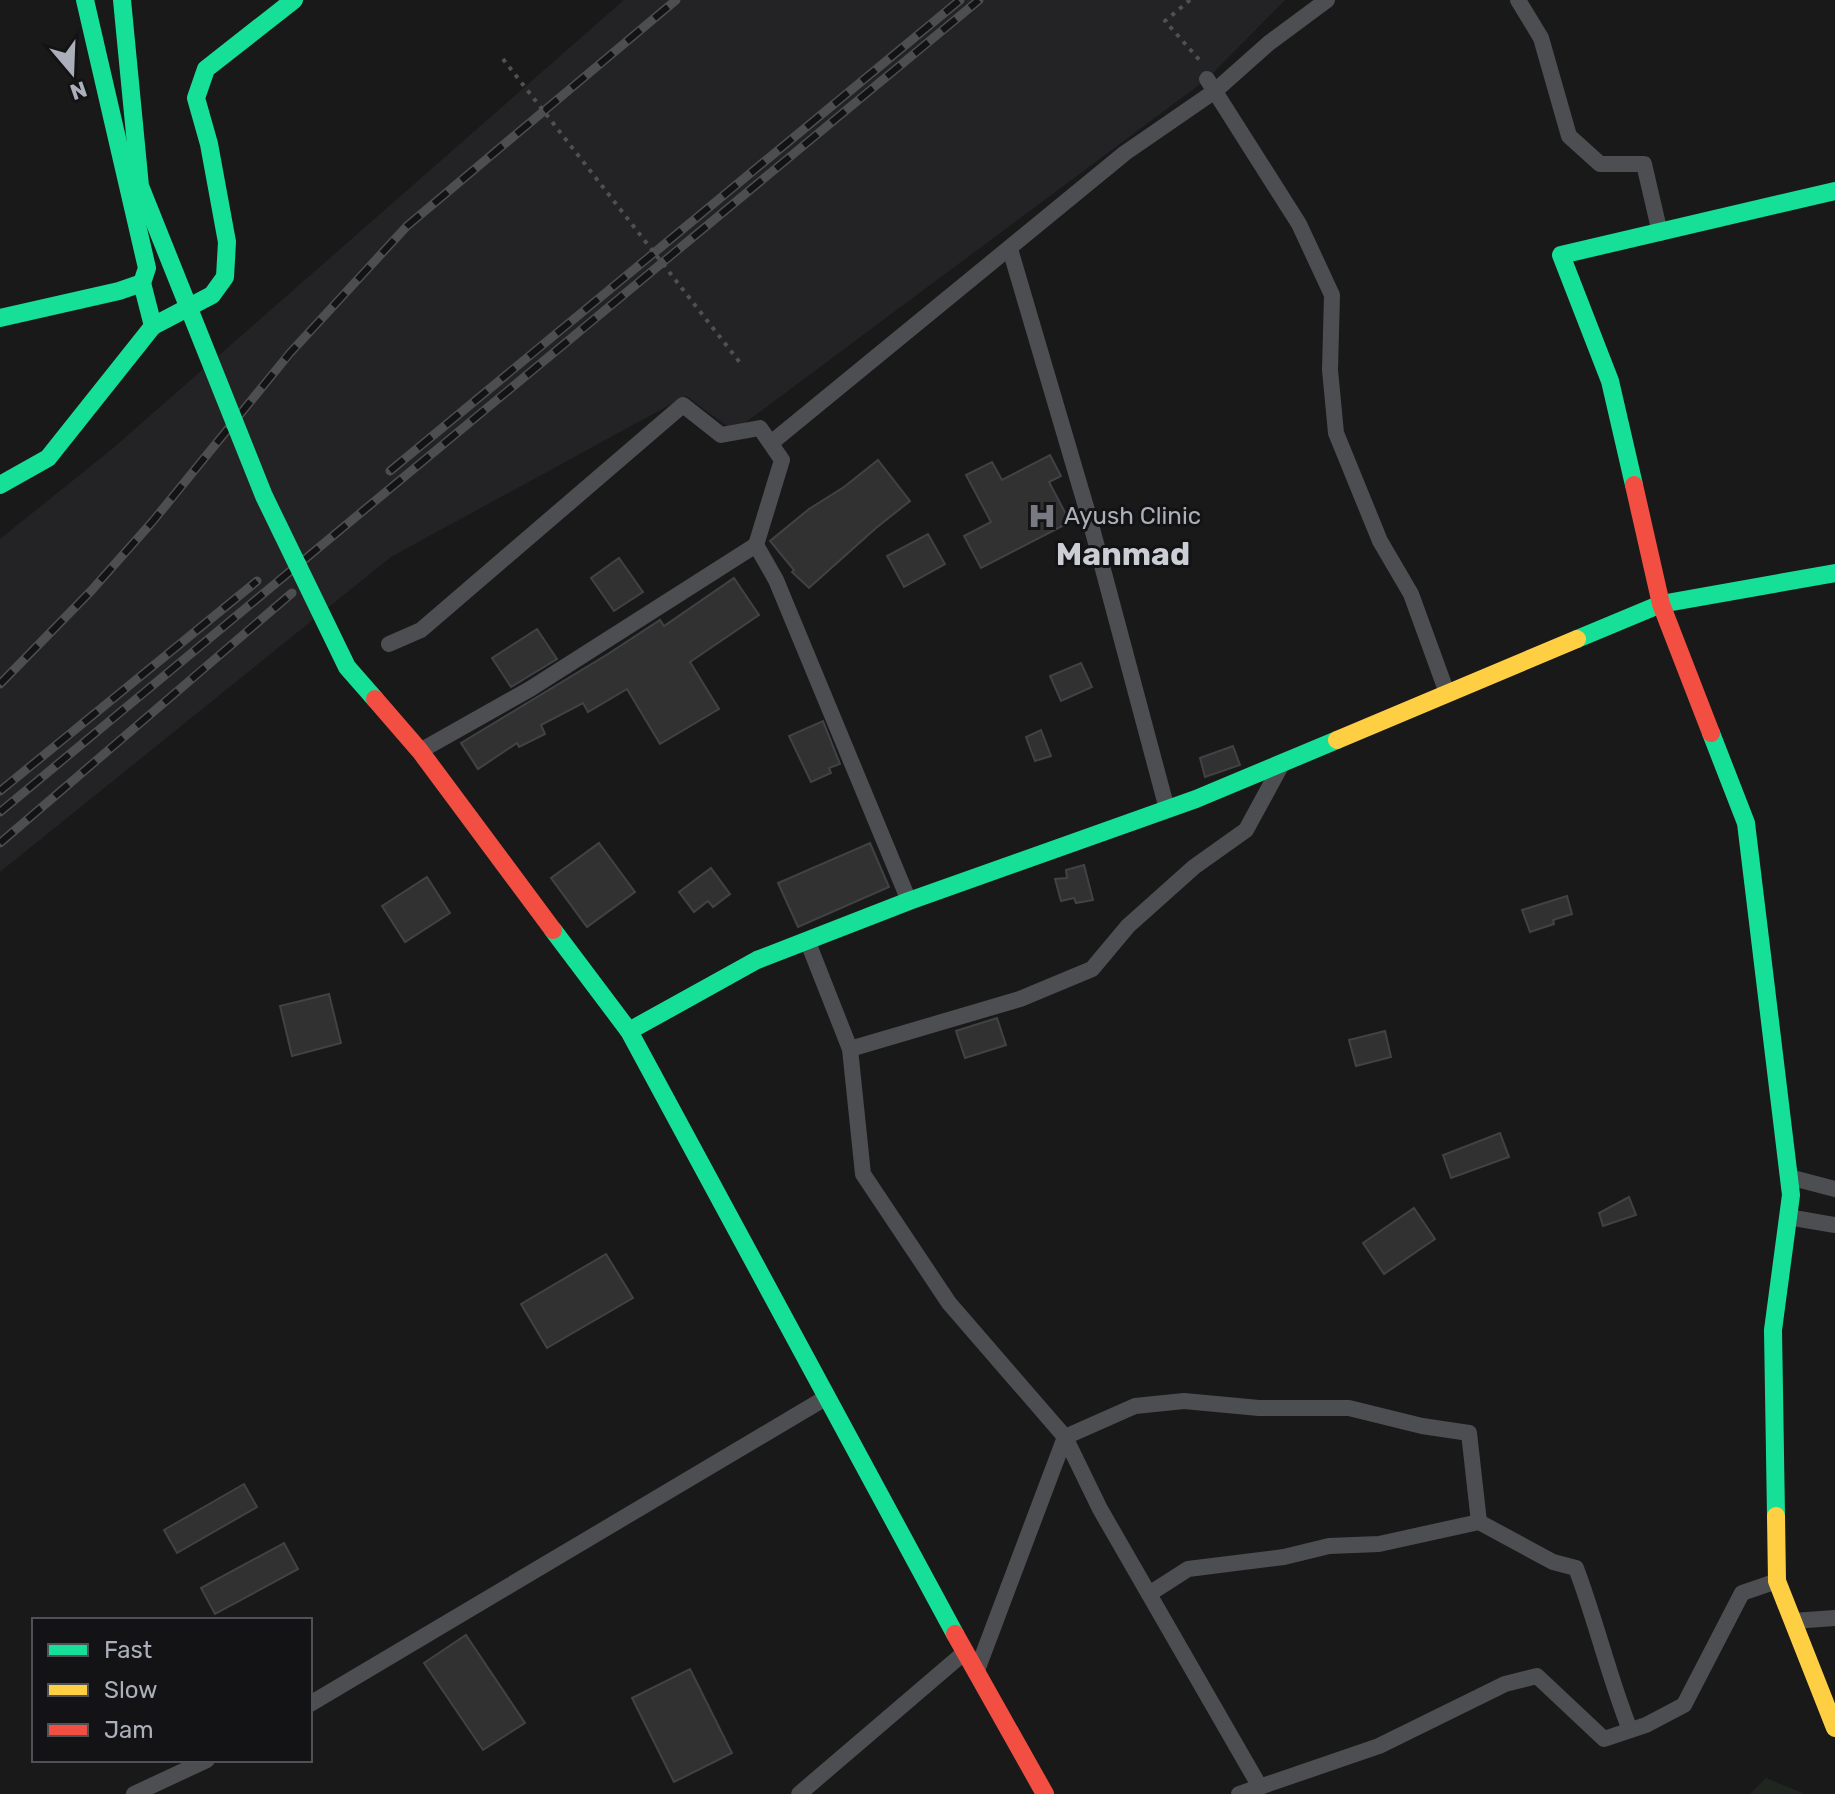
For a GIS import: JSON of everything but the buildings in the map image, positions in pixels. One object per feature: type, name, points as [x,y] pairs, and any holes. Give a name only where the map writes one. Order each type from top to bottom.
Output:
[{"type":"main road","points":[[85,0],[147,268],[142,283],[153,326]]},
{"type":"main road","points":[[122,0],[140,186],[145,201],[264,496],[347,667],[420,751],[629,1031],[976,1673],[1045,1794]]},
{"type":"main road","points":[[0,485],[48,458],[153,326],[212,295],[225,277],[227,242],[209,144],[196,98],[206,69],[294,0]]},
{"type":"main road","points":[[1835,191],[1561,255],[1610,381],[1661,604],[1746,823],[1791,1195],[1773,1330],[1777,1581],[1835,1728]]},
{"type":"main road","points":[[0,318],[142,283]]},
{"type":"main road","points":[[629,1031],[757,960],[909,901],[1167,809],[1661,604],[1835,573]]},
{"type":"street","points":[[771,443],[1010,249],[1208,79],[1269,43],[1327,0]]},
{"type":"street","points":[[1518,0],[1541,38],[1569,136],[1600,164],[1644,164],[1660,233]]},
{"type":"street","points":[[1208,79],[1299,224],[1332,295],[1330,370],[1336,433],[1380,541],[1411,594],[1447,693]]},
{"type":"street","points":[[1010,249],[1089,517],[1167,809]]},
{"type":"street","points":[[389,644],[421,630],[683,405],[721,435],[760,428],[782,460],[756,545],[530,689],[420,751]]},
{"type":"street","points":[[756,545],[776,580],[909,901]]},
{"type":"street","points":[[850,1049],[1020,999],[1092,969],[1128,926],[1194,867],[1246,830],[1283,762]]},
{"type":"street","points":[[807,940],[850,1049],[863,1174],[949,1303],[1065,1437],[1100,1509],[1260,1787]]},
{"type":"street","points":[[1789,1177],[1835,1189]]},
{"type":"street","points":[[1788,1217],[1835,1225]]},
{"type":"street","points":[[312,1703],[827,1397]]},
{"type":"street","points":[[976,1673],[1065,1437],[1135,1406],[1184,1401],[1259,1408],[1349,1408],[1422,1426],[1469,1433],[1479,1522]]},
{"type":"street","points":[[1149,1594],[1188,1569],[1284,1557],[1329,1546],[1379,1544],[1479,1522],[1525,1544],[1553,1562],[1576,1568],[1630,1730]]},
{"type":"street","points":[[1239,1794],[1379,1746],[1505,1684],[1537,1676],[1604,1739],[1630,1730],[1684,1705],[1742,1593],[1777,1581]]},
{"type":"street","points":[[1793,1621],[1835,1618]]},
{"type":"street","points":[[799,1794],[965,1652]]},
{"type":"street","points":[[134,1794],[203,1762]]},
{"type":"path","points":[[1190,0],[1165,21],[1208,79]]},
{"type":"path","points":[[503,59],[741,364]]},
{"type":"shaded area","points":[[624,0],[1285,0],[1207,79],[734,431],[686,396],[391,557],[0,872],[0,539],[112,449]]},
{"type":"shaded area","points":[[1766,1778],[1805,1794],[1750,1794]]},
{"type":"railway","points":[[0,684],[91,591],[153,521],[290,353],[407,226],[676,0]]},
{"type":"railway","points":[[390,471],[960,0]]},
{"type":"railway","points":[[0,812],[979,0]]},
{"type":"railway","points":[[0,791],[257,581]]},
{"type":"railway","points":[[0,843],[292,593]]},
{"type":"traffic: fast","points":[[0,318],[119,291],[142,283],[147,268],[85,0]]},
{"type":"traffic: fast","points":[[122,0],[140,186],[264,496],[347,667],[375,699]]},
{"type":"traffic: fast","points":[[153,326],[212,295],[225,277],[227,242],[209,144],[196,98],[206,69],[294,0]]},
{"type":"traffic: fast","points":[[1634,485],[1610,381],[1561,255],[1835,191]]},
{"type":"traffic: fast","points":[[0,485],[48,458],[153,326],[142,283]]},
{"type":"traffic: fast","points":[[1577,639],[1661,604],[1835,573]]},
{"type":"traffic: fast","points":[[1711,733],[1746,823],[1791,1195],[1773,1330],[1776,1516]]},
{"type":"traffic: fast","points":[[629,1031],[757,960],[909,901],[1196,799],[1337,740]]},
{"type":"traffic: fast","points":[[553,930],[629,1031],[955,1634]]},
{"type":"traffic: slow","points":[[1337,740],[1577,639]]},
{"type":"traffic: slow","points":[[1776,1516],[1777,1581],[1835,1728]]},
{"type":"traffic: jam","points":[[1634,485],[1661,604],[1711,733]]},
{"type":"traffic: jam","points":[[375,699],[420,751],[553,930]]},
{"type":"traffic: jam","points":[[955,1634],[1045,1794]]},
{"type":"place","name":"Ayush Clinic","points":[[1042,516]]},
{"type":"district","name":"Manmad","points":[[1123,554]]}]
